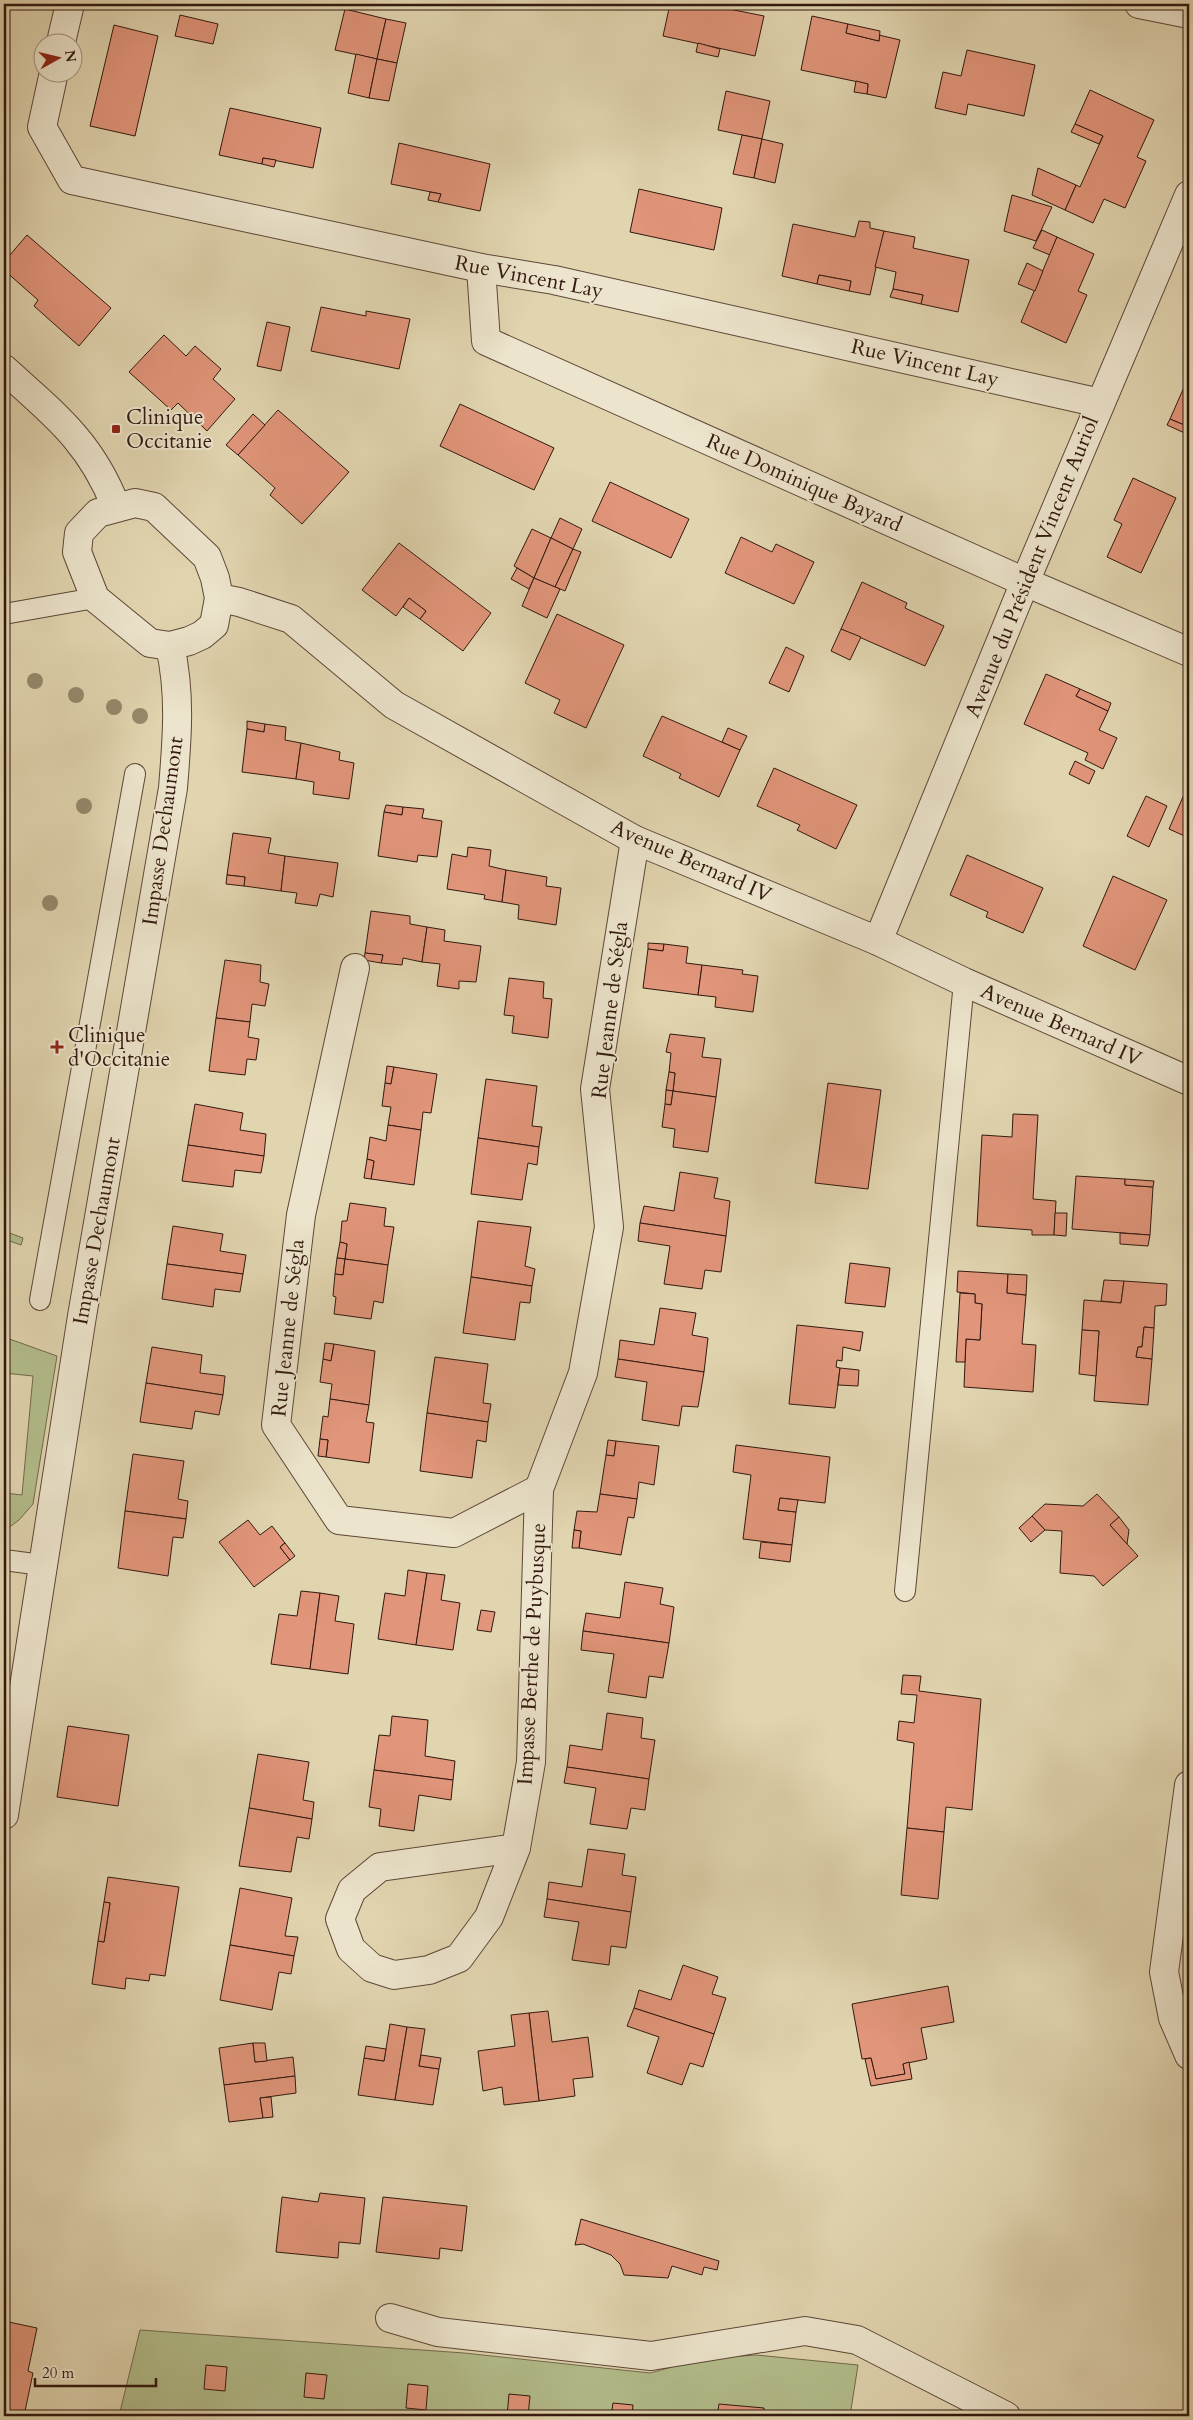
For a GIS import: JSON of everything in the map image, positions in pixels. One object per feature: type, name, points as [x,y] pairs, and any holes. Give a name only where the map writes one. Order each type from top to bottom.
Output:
[{"type":"street","points":[[63,32],[70,4]]},
{"type":"street","points":[[1139,4],[1189,14]]},
{"type":"street","name":"Rue Vincent Lay","points":[[52,82],[42,127],[72,180],[481,268],[554,280],[1100,403]]},
{"type":"street","name":"Avenue du Président Vincent Auriol","points":[[878,942],[1024,582],[1189,195]]},
{"type":"street","name":"Rue Dominique Bayard","points":[[481,268],[486,341],[1024,582],[1189,652]]},
{"type":"street","points":[[4,370],[64,423],[88,452],[108,486],[116,507]]},
{"type":"street","points":[[135,503],[154,507],[207,557],[215,578],[219,598],[214,625],[202,635],[170,646],[150,643],[95,598],[77,552],[79,533],[98,513],[116,507],[135,503]]},
{"type":"street","name":"Avenue Bernard IV","points":[[219,598],[239,602],[291,619],[394,705],[635,840],[878,942],[1189,1081]]},
{"type":"street","name":"Impasse Dechaumont","points":[[4,1815],[82,1316],[173,788],[179,716],[176,673],[170,646]]},
{"type":"street","name":"Rue Jeanne de Ségla","points":[[355,968],[300,1215],[276,1425],[339,1520],[454,1533],[539,1490],[583,1373],[609,1227],[596,1089],[635,840]]},
{"type":"street","name":"Impasse Berthe de Puybusque","points":[[516,1848],[380,1867],[352,1890],[340,1919],[352,1949],[372,1968],[394,1975],[429,1970],[459,1958],[489,1917],[516,1848],[531,1762],[539,1490]]},
{"type":"street","points":[[1189,1785],[1164,1972],[1173,2018],[1189,2055]]},
{"type":"street","points":[[390,2318],[438,2332],[651,2356],[804,2331],[837,2335],[857,2340],[1006,2416]]},
{"type":"lane","points":[[4,614],[95,598]]},
{"type":"lane","points":[[40,1300],[135,774]]},
{"type":"lane","points":[[905,1591],[964,982]]},
{"type":"lane","points":[[4,1560],[42,1565]]},
{"type":"green space","points":[[4,1231],[23,1238],[21,1245],[4,1239]]},
{"type":"green space","points":[[4,1337],[57,1356],[33,1504],[19,1520],[4,1531],[4,1493],[22,1495],[33,1376],[4,1373]]},
{"type":"green space","points":[[140,2330],[464,2353],[650,2373],[701,2359],[756,2355],[858,2365],[850,2416],[119,2416]]},
{"type":"building","points":[[670,4],[714,4],[714,6],[764,16],[755,56],[663,36]]},
{"type":"building","points":[[345,9],[386,19],[377,59],[335,50]]},
{"type":"building","points":[[180,15],[218,24],[213,44],[175,36]]},
{"type":"building","points":[[812,16],[848,24],[846,33],[879,41],[879,35],[900,40],[886,98],[867,94],[868,84],[801,70]]},
{"type":"building","points":[[386,19],[406,23],[397,63],[377,59]]},
{"type":"building","points":[[848,24],[880,31],[879,41],[846,33]]},
{"type":"building","points":[[114,25],[158,36],[135,136],[90,126]]},
{"type":"building","points":[[698,43],[720,49],[718,57],[696,52]]},
{"type":"building","points":[[967,50],[1035,65],[1024,116],[968,104],[966,115],[935,108],[943,72],[961,76]]},
{"type":"building","points":[[356,54],[377,59],[369,98],[348,93]]},
{"type":"building","points":[[377,59],[397,63],[389,101],[369,98]]},
{"type":"building","points":[[856,81],[868,84],[867,94],[854,92]]},
{"type":"building","points":[[1090,90],[1154,120],[1137,157],[1146,161],[1125,208],[1104,199],[1093,223],[1065,210],[1076,185],[1080,187],[1103,136],[1075,124]]},
{"type":"building","points":[[726,91],[770,101],[762,139],[718,130]]},
{"type":"building","points":[[230,108],[321,128],[313,168],[263,158],[262,164],[219,155]]},
{"type":"building","points":[[1075,124],[1103,136],[1099,144],[1071,132]]},
{"type":"building","points":[[742,135],[762,139],[754,178],[733,174]]},
{"type":"building","points":[[762,139],[783,144],[775,183],[754,178]]},
{"type":"building","points":[[399,143],[490,164],[480,211],[438,202],[441,194],[391,184]]},
{"type":"building","points":[[263,158],[276,160],[274,167],[262,164]]},
{"type":"building","points":[[1038,168],[1076,185],[1065,210],[1032,195]]},
{"type":"building","points":[[639,189],[722,208],[714,250],[630,232]]},
{"type":"building","points":[[430,192],[441,194],[438,202],[428,200]]},
{"type":"building","points":[[1012,195],[1052,207],[1036,241],[1004,231]]},
{"type":"building","points":[[859,221],[870,222],[870,228],[884,231],[870,295],[849,291],[851,281],[819,275],[817,284],[782,276],[793,224],[855,237]]},
{"type":"building","points":[[1042,230],[1057,237],[1050,255],[1033,248]]},
{"type":"building","points":[[884,231],[915,237],[913,248],[969,260],[958,312],[921,304],[923,295],[893,289],[896,272],[875,267]]},
{"type":"building","points":[[27,235],[111,308],[79,346],[34,306],[38,300],[4,270],[4,262]]},
{"type":"building","points":[[1057,237],[1094,254],[1078,291],[1087,295],[1066,343],[1021,322]]},
{"type":"building","points":[[1027,263],[1043,271],[1035,291],[1018,284]]},
{"type":"building","points":[[819,275],[851,281],[849,291],[817,284]]},
{"type":"building","points":[[893,289],[923,295],[921,304],[890,297]]},
{"type":"building","points":[[321,307],[366,316],[366,311],[410,319],[399,369],[311,351]]},
{"type":"building","points":[[267,322],[290,327],[281,371],[257,366]]},
{"type":"building","points":[[164,335],[186,356],[195,346],[221,369],[213,379],[235,399],[207,431],[178,403],[171,410],[129,372]]},
{"type":"building","points":[[1189,376],[1189,427],[1170,419]]},
{"type":"building","points":[[460,404],[554,448],[534,490],[440,446]]},
{"type":"building","points":[[278,410],[349,472],[302,524],[270,495],[275,488],[238,455]]},
{"type":"building","points":[[253,414],[265,425],[238,455],[226,445]]},
{"type":"building","points":[[1170,419],[1189,427],[1189,435],[1167,425]]},
{"type":"building","points":[[1133,478],[1176,498],[1141,573],[1107,557],[1122,524],[1114,520]]},
{"type":"building","points":[[610,482],[689,519],[671,558],[592,521]]},
{"type":"building","points":[[560,518],[582,529],[573,549],[551,538]]},
{"type":"building","points":[[532,529],[551,538],[534,578],[514,566]]},
{"type":"building","points":[[741,537],[772,552],[776,544],[814,562],[794,604],[725,573]]},
{"type":"building","points":[[551,538],[573,549],[555,587],[534,578]]},
{"type":"building","points":[[399,543],[491,613],[463,651],[420,619],[426,611],[409,598],[396,616],[362,590]]},
{"type":"building","points":[[573,549],[581,552],[565,591],[555,587]]},
{"type":"building","points":[[517,568],[534,578],[529,589],[511,579]]},
{"type":"building","points":[[534,578],[560,589],[547,618],[522,606]]},
{"type":"building","points":[[862,582],[907,603],[905,608],[944,626],[925,666],[841,629]]},
{"type":"building","points":[[409,598],[426,611],[420,619],[403,607]]},
{"type":"building","points":[[557,614],[624,645],[586,728],[554,713],[560,700],[525,683]]},
{"type":"building","points":[[841,629],[861,637],[850,660],[831,651]]},
{"type":"building","points":[[786,647],[804,656],[789,692],[769,683]]},
{"type":"building","points":[[1046,674],[1080,689],[1076,696],[1108,711],[1099,730],[1117,738],[1103,769],[1085,760],[1088,753],[1024,724]]},
{"type":"building","points":[[1080,689],[1111,703],[1108,711],[1076,696]]},
{"type":"building","points":[[662,716],[740,750],[719,797],[679,778],[681,774],[643,756]]},
{"type":"building","points":[[247,721],[265,724],[264,732],[247,729]]},
{"type":"building","points":[[265,724],[286,727],[285,740],[301,743],[296,779],[242,772],[247,729],[264,732]]},
{"type":"building","points":[[728,728],[747,736],[740,750],[722,742]]},
{"type":"building","points":[[301,743],[340,752],[339,760],[354,763],[349,799],[313,794],[314,782],[296,779]]},
{"type":"building","points":[[1075,761],[1095,771],[1089,784],[1069,774]]},
{"type":"building","points":[[774,768],[857,805],[836,849],[797,830],[800,825],[757,806]]},
{"type":"building","points":[[1189,783],[1189,838],[1169,829]]},
{"type":"building","points":[[1146,796],[1167,806],[1149,847],[1127,836]]},
{"type":"building","points":[[386,805],[403,807],[402,815],[384,812]]},
{"type":"building","points":[[403,807],[424,809],[422,818],[442,821],[437,857],[418,855],[417,862],[378,856],[384,812],[402,815]]},
{"type":"building","points":[[233,833],[271,838],[268,853],[285,856],[281,891],[244,886],[245,877],[227,875]]},
{"type":"building","points":[[468,847],[491,850],[489,866],[506,870],[502,902],[484,899],[485,895],[447,889],[452,854],[467,857]]},
{"type":"building","points":[[967,855],[1043,888],[1023,933],[986,917],[988,912],[950,895]]},
{"type":"building","points":[[285,856],[338,863],[333,897],[320,894],[317,906],[295,903],[297,893],[281,891]]},
{"type":"building","points":[[506,870],[547,877],[546,886],[561,888],[556,925],[518,919],[519,905],[502,902]]},
{"type":"building","points":[[227,875],[245,877],[244,886],[226,884]]},
{"type":"building","points":[[1113,876],[1167,900],[1135,970],[1083,946]]},
{"type":"building","points":[[371,911],[410,916],[410,924],[427,927],[422,962],[403,958],[402,965],[381,963],[383,955],[365,953]]},
{"type":"building","points":[[427,927],[445,930],[444,941],[481,946],[476,982],[459,981],[459,989],[437,986],[440,964],[422,962]]},
{"type":"building","points":[[648,943],[664,944],[663,951],[648,949]]},
{"type":"building","points":[[664,944],[688,947],[686,963],[702,965],[698,995],[643,988],[648,949],[663,951]]},
{"type":"building","points":[[365,953],[383,955],[381,963],[364,960]]},
{"type":"building","points":[[225,960],[261,965],[260,982],[269,984],[265,1006],[252,1004],[250,1022],[216,1018]]},
{"type":"building","points":[[702,965],[743,970],[742,974],[758,976],[753,1012],[715,1007],[716,997],[698,995]]},
{"type":"building","points":[[509,978],[544,982],[543,998],[552,999],[548,1038],[512,1033],[514,1016],[504,1015]]},
{"type":"building","points":[[216,1018],[250,1022],[248,1037],[259,1039],[256,1060],[247,1059],[245,1075],[209,1071]]},
{"type":"building","points":[[670,1034],[705,1038],[702,1057],[721,1059],[716,1097],[673,1091],[675,1073],[669,1072],[671,1053],[666,1052]]},
{"type":"building","points":[[387,1066],[394,1067],[391,1084],[385,1083]]},
{"type":"building","points":[[394,1067],[437,1074],[431,1113],[423,1112],[421,1130],[388,1125],[391,1107],[382,1106],[385,1083],[391,1084]]},
{"type":"building","points":[[669,1072],[675,1073],[673,1091],[666,1090]]},
{"type":"building","points":[[486,1079],[537,1086],[532,1126],[542,1127],[539,1147],[478,1138]]},
{"type":"building","points":[[828,1083],[881,1090],[868,1189],[815,1183]]},
{"type":"building","points":[[666,1090],[673,1091],[671,1105],[665,1104]]},
{"type":"building","points":[[673,1091],[716,1097],[708,1152],[673,1147],[675,1129],[662,1127],[665,1104],[671,1105]]},
{"type":"building","points":[[195,1104],[243,1113],[240,1130],[266,1134],[264,1156],[188,1145]]},
{"type":"building","points":[[1013,1114],[1038,1115],[1033,1199],[1056,1201],[1054,1235],[1032,1235],[1032,1230],[977,1226],[982,1135],[1012,1137]]},
{"type":"building","points":[[388,1125],[421,1130],[414,1185],[371,1179],[374,1161],[367,1159],[370,1137],[386,1141]]},
{"type":"building","points":[[478,1138],[539,1147],[537,1165],[528,1163],[522,1200],[471,1194]]},
{"type":"building","points":[[188,1145],[264,1156],[261,1173],[235,1170],[233,1187],[182,1181]]},
{"type":"building","points":[[367,1159],[374,1161],[371,1179],[364,1178]]},
{"type":"building","points":[[680,1172],[718,1178],[714,1198],[730,1201],[726,1236],[640,1223],[644,1206],[674,1211]]},
{"type":"building","points":[[1076,1176],[1125,1179],[1125,1185],[1153,1187],[1150,1235],[1072,1229]]},
{"type":"building","points":[[1125,1179],[1154,1181],[1153,1187],[1125,1185]]},
{"type":"building","points":[[350,1203],[386,1208],[384,1226],[394,1227],[388,1265],[345,1259],[347,1244],[340,1242],[342,1221],[347,1221]]},
{"type":"building","points":[[1055,1213],[1067,1213],[1066,1236],[1054,1235]]},
{"type":"building","points":[[478,1221],[531,1227],[525,1266],[535,1269],[532,1286],[471,1277]]},
{"type":"building","points":[[640,1223],[726,1236],[721,1272],[705,1270],[702,1289],[664,1284],[670,1246],[638,1241]]},
{"type":"building","points":[[173,1226],[223,1234],[220,1251],[246,1255],[243,1274],[167,1264]]},
{"type":"building","points":[[1120,1233],[1150,1235],[1148,1246],[1120,1244]]},
{"type":"building","points":[[340,1242],[347,1244],[345,1259],[337,1258]]},
{"type":"building","points":[[337,1258],[345,1259],[343,1275],[335,1274]]},
{"type":"building","points":[[345,1259],[388,1265],[383,1303],[374,1301],[371,1319],[334,1314],[336,1297],[333,1296],[335,1274],[343,1275]]},
{"type":"building","points":[[850,1263],[890,1268],[885,1307],[845,1303]]},
{"type":"building","points":[[167,1264],[243,1274],[240,1292],[215,1289],[213,1307],[162,1299]]},
{"type":"building","points":[[958,1271],[1008,1274],[1007,1293],[1026,1295],[1022,1344],[1036,1345],[1033,1392],[964,1387],[966,1339],[980,1340],[982,1304],[975,1303],[975,1294],[957,1292]]},
{"type":"building","points":[[1008,1274],[1027,1275],[1026,1295],[1007,1293]]},
{"type":"building","points":[[471,1277],[532,1286],[530,1303],[520,1302],[515,1340],[463,1333]]},
{"type":"building","points":[[1104,1280],[1124,1281],[1121,1303],[1101,1301]]},
{"type":"building","points":[[1124,1281],[1167,1284],[1166,1305],[1155,1306],[1154,1328],[1144,1327],[1142,1347],[1138,1347],[1136,1357],[1152,1359],[1148,1405],[1094,1401],[1099,1331],[1082,1330],[1084,1300],[1121,1303]]},
{"type":"building","points":[[960,1293],[975,1294],[975,1303],[982,1304],[980,1340],[966,1339],[965,1362],[956,1362]]},
{"type":"building","points":[[660,1308],[696,1313],[692,1335],[708,1338],[704,1372],[618,1359],[620,1340],[654,1345]]},
{"type":"building","points":[[797,1325],[863,1332],[860,1351],[843,1347],[842,1361],[837,1360],[836,1367],[840,1368],[835,1408],[789,1404]]},
{"type":"building","points":[[1144,1327],[1154,1328],[1152,1359],[1136,1357],[1138,1347],[1142,1347]]},
{"type":"building","points":[[1082,1330],[1099,1331],[1096,1376],[1079,1374]]},
{"type":"building","points":[[325,1343],[334,1344],[331,1361],[323,1359]]},
{"type":"building","points":[[334,1344],[375,1351],[369,1405],[330,1399],[332,1384],[320,1382],[323,1359],[331,1361]]},
{"type":"building","points":[[152,1347],[202,1355],[200,1373],[225,1376],[223,1395],[146,1383]]},
{"type":"building","points":[[435,1357],[488,1364],[483,1403],[491,1404],[488,1422],[427,1413]]},
{"type":"building","points":[[618,1359],[704,1372],[698,1407],[682,1406],[679,1426],[642,1420],[647,1382],[615,1377]]},
{"type":"building","points":[[840,1368],[859,1370],[858,1386],[838,1385]]},
{"type":"building","points":[[146,1383],[223,1395],[219,1415],[195,1411],[192,1429],[140,1422]]},
{"type":"building","points":[[330,1399],[369,1405],[366,1422],[374,1423],[369,1463],[326,1457],[328,1440],[320,1439],[323,1416],[328,1417]]},
{"type":"building","points":[[427,1413],[488,1422],[486,1442],[477,1440],[472,1478],[420,1471]]},
{"type":"building","points":[[320,1439],[328,1440],[326,1457],[318,1456]]},
{"type":"building","points":[[608,1440],[616,1441],[614,1456],[606,1455]]},
{"type":"building","points":[[616,1441],[659,1446],[654,1485],[639,1482],[637,1499],[600,1494],[606,1455],[614,1456]]},
{"type":"building","points":[[736,1445],[830,1457],[825,1503],[780,1498],[778,1510],[796,1512],[792,1545],[743,1539],[751,1475],[733,1472]]},
{"type":"building","points":[[133,1454],[184,1461],[178,1499],[188,1501],[186,1519],[125,1511]]},
{"type":"building","points":[[600,1494],[637,1499],[634,1518],[628,1517],[621,1555],[579,1548],[581,1531],[574,1530],[577,1511],[597,1512]]},
{"type":"building","points":[[1097,1494],[1119,1517],[1110,1525],[1138,1556],[1103,1586],[1094,1576],[1060,1573],[1062,1531],[1045,1530],[1032,1516],[1045,1504],[1083,1506]]},
{"type":"building","points":[[780,1498],[798,1500],[796,1512],[778,1510]]},
{"type":"building","points":[[125,1511],[186,1519],[183,1538],[173,1537],[168,1576],[118,1568]]},
{"type":"building","points":[[1032,1516],[1045,1530],[1031,1542],[1019,1528]]},
{"type":"building","points":[[1119,1517],[1129,1530],[1127,1544],[1110,1525]]},
{"type":"building","points":[[248,1520],[260,1535],[272,1526],[285,1543],[280,1547],[290,1560],[254,1587],[219,1542]]},
{"type":"building","points":[[574,1530],[581,1531],[579,1548],[572,1548]]},
{"type":"building","points":[[761,1542],[792,1545],[790,1562],[759,1558]]},
{"type":"building","points":[[285,1543],[295,1556],[290,1560],[280,1547]]},
{"type":"building","points":[[408,1570],[427,1573],[416,1645],[378,1639],[385,1593],[405,1596]]},
{"type":"building","points":[[427,1573],[445,1575],[441,1600],[460,1603],[453,1650],[416,1645]]},
{"type":"building","points":[[625,1582],[663,1588],[660,1604],[674,1607],[669,1643],[583,1631],[586,1613],[620,1618]]},
{"type":"building","points":[[301,1591],[320,1593],[310,1669],[271,1664],[279,1614],[297,1616]]},
{"type":"building","points":[[320,1593],[339,1596],[335,1621],[354,1624],[348,1674],[310,1669]]},
{"type":"building","points":[[4,1608],[9,1608],[6,1627],[4,1627]]},
{"type":"building","points":[[481,1610],[495,1612],[491,1632],[477,1630]]},
{"type":"building","points":[[583,1631],[669,1643],[663,1678],[649,1676],[646,1698],[608,1692],[614,1654],[581,1650]]},
{"type":"building","points":[[903,1675],[921,1676],[919,1691],[981,1699],[972,1810],[946,1807],[944,1832],[907,1828],[914,1743],[897,1740],[899,1721],[914,1723],[917,1695],[901,1694]]},
{"type":"building","points":[[607,1713],[643,1718],[641,1738],[655,1740],[649,1779],[567,1767],[570,1745],[602,1750]]},
{"type":"building","points":[[392,1716],[428,1720],[425,1756],[455,1761],[453,1780],[374,1770],[379,1735],[390,1736]]},
{"type":"building","points":[[68,1726],[129,1735],[118,1806],[57,1797]]},
{"type":"building","points":[[258,1754],[309,1762],[303,1800],[314,1802],[312,1819],[249,1808]]},
{"type":"building","points":[[567,1767],[649,1779],[645,1810],[631,1808],[627,1829],[590,1824],[596,1788],[564,1783]]},
{"type":"building","points":[[374,1770],[453,1780],[451,1800],[419,1795],[414,1831],[379,1826],[381,1809],[369,1807]]},
{"type":"building","points":[[249,1808],[312,1819],[309,1839],[297,1837],[291,1872],[239,1866]]},
{"type":"building","points":[[907,1828],[944,1832],[938,1899],[901,1895]]},
{"type":"building","points":[[588,1849],[625,1854],[622,1875],[636,1877],[631,1912],[547,1899],[549,1882],[582,1887]]},
{"type":"building","points":[[108,1877],[179,1887],[165,1976],[150,1974],[149,1981],[126,1978],[125,1989],[92,1984],[98,1941],[104,1942],[110,1903],[104,1902]]},
{"type":"building","points":[[240,1888],[292,1898],[285,1936],[298,1937],[294,1956],[230,1945]]},
{"type":"building","points":[[547,1899],[631,1912],[626,1948],[611,1946],[609,1965],[572,1960],[579,1922],[544,1917]]},
{"type":"building","points":[[104,1902],[110,1903],[104,1942],[98,1941]]},
{"type":"building","points":[[230,1945],[294,1956],[291,1974],[279,1972],[272,2010],[220,2000]]},
{"type":"building","points":[[683,1965],[718,1977],[712,1994],[726,1998],[714,2034],[634,2008],[639,1990],[671,2000]]},
{"type":"building","points":[[948,1986],[954,2022],[921,2028],[927,2059],[903,2064],[905,2074],[876,2079],[871,2058],[862,2059],[852,2004]]},
{"type":"building","points":[[634,2008],[714,2034],[703,2067],[690,2063],[682,2085],[647,2073],[659,2037],[627,2026]]},
{"type":"building","points":[[548,2011],[552,2042],[588,2037],[593,2077],[573,2079],[575,2096],[539,2101],[529,2013]]},
{"type":"building","points":[[529,2013],[539,2101],[504,2105],[502,2087],[483,2091],[478,2051],[515,2046],[511,2015]]},
{"type":"building","points":[[390,2024],[407,2027],[395,2100],[358,2095],[364,2058],[384,2061]]},
{"type":"building","points":[[407,2027],[425,2029],[419,2066],[439,2069],[433,2105],[395,2100]]},
{"type":"building","points":[[253,2043],[255,2062],[293,2057],[295,2076],[224,2085],[219,2048]]},
{"type":"building","points":[[253,2043],[265,2043],[267,2061],[255,2062]]},
{"type":"building","points":[[366,2046],[386,2049],[384,2061],[364,2058]]},
{"type":"building","points":[[421,2055],[441,2058],[439,2069],[419,2066]]},
{"type":"building","points":[[871,2058],[876,2079],[905,2074],[903,2064],[909,2062],[912,2079],[871,2086],[865,2059]]},
{"type":"building","points":[[295,2076],[296,2093],[260,2098],[263,2118],[229,2122],[224,2085]]},
{"type":"building","points":[[271,2097],[273,2117],[263,2118],[260,2098]]},
{"type":"building","points":[[320,2193],[365,2198],[360,2244],[339,2242],[338,2258],[276,2252],[282,2197],[318,2202]]},
{"type":"building","points":[[383,2197],[467,2206],[462,2251],[440,2248],[439,2259],[376,2252]]},
{"type":"building","points":[[581,2219],[719,2261],[717,2270],[704,2267],[702,2275],[672,2266],[668,2278],[624,2275],[620,2264],[611,2255],[583,2244],[575,2245]]},
{"type":"building","points":[[4,2321],[37,2328],[28,2371],[33,2373],[24,2416],[4,2416]]},
{"type":"building","points":[[206,2365],[227,2367],[225,2391],[204,2389]]},
{"type":"building","points":[[306,2373],[327,2375],[324,2399],[304,2397]]},
{"type":"building","points":[[408,2384],[428,2386],[426,2410],[406,2408]]},
{"type":"building","points":[[509,2394],[530,2396],[528,2416],[507,2416]]},
{"type":"building","points":[[613,2403],[633,2405],[632,2416],[611,2416]]},
{"type":"building","points":[[719,2404],[764,2408],[764,2416],[717,2416]]},
{"type":"place","name":"Clinique Occitanie","points":[[116,429]]},
{"type":"place","name":"Clinique d'Occitanie","points":[[57,1047]]}]
